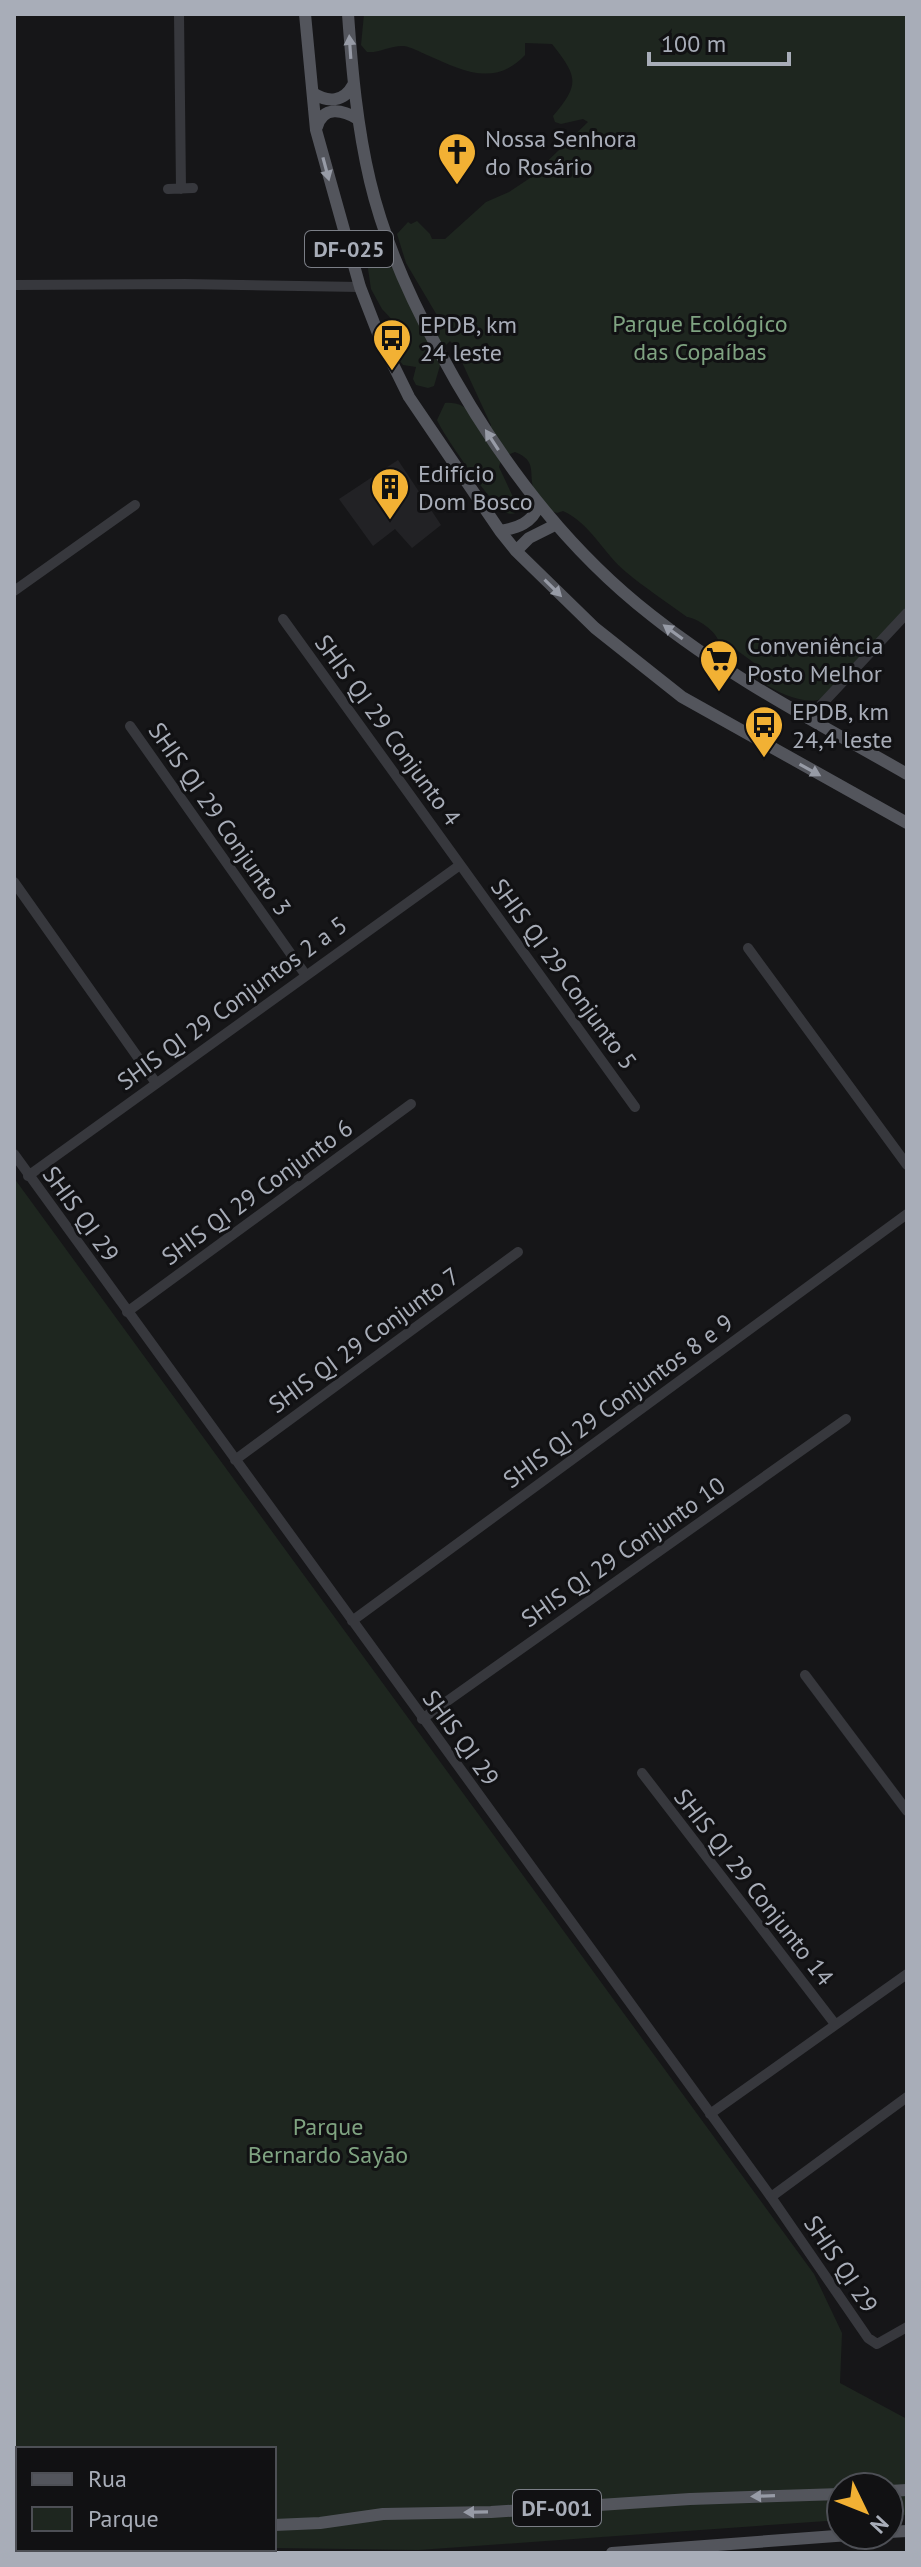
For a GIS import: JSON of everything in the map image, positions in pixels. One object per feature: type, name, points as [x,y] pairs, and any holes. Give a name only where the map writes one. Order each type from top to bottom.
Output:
[{"type":"main road","name":"DF-025","points":[[305,14],[316,130],[360,287],[379,336],[409,397],[500,531],[516,551],[595,628],[682,697],[907,823]]},
{"type":"main road","name":"DF-025","points":[[348,14],[358,119],[374,195],[386,233],[415,306],[461,392],[507,462],[555,525],[607,578],[651,616],[725,669],[907,774]]},
{"type":"main road","points":[[313,93],[332,100],[347,94],[353,85]]},
{"type":"main road","points":[[316,130],[321,116],[329,112],[340,110],[358,119]]},
{"type":"main road","points":[[500,531],[524,525],[539,505]]},
{"type":"main road","points":[[516,551],[529,538],[555,525]]},
{"type":"main road","name":"DF-001","points":[[276,2525],[320,2523],[383,2514],[491,2512],[690,2499],[825,2495]]},
{"type":"main road","name":"DF-001","points":[[612,2553],[825,2537]]},
{"type":"street","points":[[168,189],[187,188],[179,14]]},
{"type":"street","points":[[14,285],[360,287]]},
{"type":"street","points":[[14,591],[135,505]]},
{"type":"street","points":[[808,719],[907,613]]},
{"type":"street","name":"SHIS QI 29 Conjunto 4","points":[[283,619],[460,865]]},
{"type":"street","name":"SHIS QI 29 Conjunto 3","points":[[130,726],[305,974]]},
{"type":"street","name":"SHIS QI 29 Conjuntos 2 a 5","points":[[28,1176],[460,865]]},
{"type":"street","name":"SHIS QI 29 Conjunto 5","points":[[460,865],[635,1107]]},
{"type":"street","points":[[14,882],[156,1083]]},
{"type":"street","points":[[748,948],[907,1165]]},
{"type":"street","name":"SHIS QI 29 Conjunto 6","points":[[127,1312],[411,1104]]},
{"type":"street","name":"SHIS QI 29","points":[[14,1154],[771,2197],[855,2321],[877,2344],[907,2327]]},
{"type":"street","name":"SHIS QI 29 Conjuntos 8 e 9","points":[[352,1621],[907,1214]]},
{"type":"street","name":"SHIS QI 29 Conjunto 7","points":[[235,1460],[518,1252]]},
{"type":"street","name":"SHIS QI 29 Conjunto 10","points":[[422,1719],[846,1419]]},
{"type":"street","points":[[805,1675],[907,1811]]},
{"type":"street","name":"SHIS QI 29 Conjunto 14","points":[[642,1773],[835,2024]]},
{"type":"street","points":[[710,2114],[907,1974]]},
{"type":"street","points":[[771,2197],[907,2097]]},
{"type":"shaded area","points":[[398,460],[441,525],[412,548],[395,529],[373,546],[339,499]]},
{"type":"green space","name":"Parque Ecológico das Copaíbas","points":[[364,14],[907,14],[907,609],[821,699],[795,698],[759,681],[753,676],[757,665],[731,646],[719,642],[706,626],[687,617],[633,578],[581,523],[563,511],[557,513],[543,508],[534,490],[527,459],[515,452],[503,459],[499,467],[520,512],[510,514],[491,498],[459,455],[437,420],[445,403],[465,408],[489,433],[491,425],[454,345],[450,341],[446,345],[434,386],[416,385],[413,379],[416,367],[403,365],[393,353],[399,331],[371,289],[367,262],[398,269],[431,334],[437,333],[438,317],[406,263],[397,234],[408,222],[417,221],[432,239],[445,239],[486,202],[530,178],[588,122],[583,119],[561,124],[555,122],[553,116],[568,96],[572,80],[567,65],[552,44],[525,43],[525,55],[513,65],[501,71],[477,73],[404,46],[367,52],[361,45]]},
{"type":"green space","name":"Parque Bernardo Sayão","points":[[14,1178],[814,2274],[842,2333],[840,2383],[907,2419],[907,2515],[905,2471],[825,2471],[825,2521],[419,2550],[276,2548],[276,2447],[16,2447],[16,2532]]},
{"type":"place","name":"Nossa Senhora do Rosário","points":[[457,186]]},
{"type":"place","name":"EPDB, km 24 leste","points":[[392,372]]},
{"type":"place","name":"Edifício Dom Bosco","points":[[390,521]]},
{"type":"place","name":"Conveniência Posto Melhor","points":[[719,693]]},
{"type":"place","name":"EPDB, km 24,4 leste","points":[[764,759]]}]
